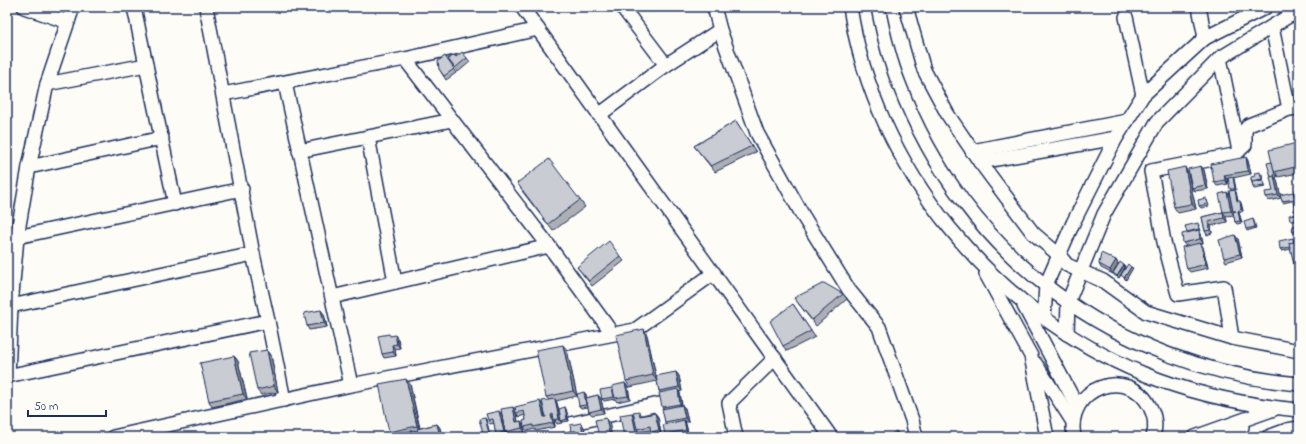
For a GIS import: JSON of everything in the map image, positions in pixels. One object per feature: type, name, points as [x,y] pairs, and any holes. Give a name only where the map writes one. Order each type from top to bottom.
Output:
[{"type":"street","points":[[24,7],[68,22]]},
{"type":"street","points":[[73,7],[46,84],[29,167],[17,237],[11,306],[8,376],[268,321]]},
{"type":"street","points":[[134,7],[175,204]]},
{"type":"street","points":[[206,7],[242,189],[253,254],[284,400]]},
{"type":"street","points":[[522,7],[587,96],[598,115],[714,273],[831,437]]},
{"type":"street","points":[[622,7],[666,65]]},
{"type":"street","points":[[714,7],[720,30],[758,133],[803,216],[845,283],[879,327],[912,420],[916,437]]},
{"type":"street","points":[[850,7],[856,40],[864,68],[873,95],[896,147],[918,184],[942,219],[979,262],[1021,300],[1067,334],[1117,362],[1170,384],[1225,399],[1277,408],[1299,410]]},
{"type":"street","points":[[878,7],[898,83],[918,128],[935,159],[962,200],[984,227],[1004,248],[1068,302],[1117,332],[1142,344],[1202,366],[1243,376],[1299,384]]},
{"type":"street","points":[[906,7],[924,70],[948,115],[972,151],[1033,233],[1059,255],[1066,265],[1103,282],[1146,312],[1232,338],[1299,351]]},
{"type":"street","points":[[1199,7],[1205,38]]},
{"type":"street","points":[[1044,318],[1046,285],[1073,223],[1116,138],[1143,95],[1205,38],[1266,7]]},
{"type":"street","points":[[1067,334],[1068,302],[1104,214],[1157,122],[1220,58],[1289,16],[1299,14]]},
{"type":"street","points":[[1126,17],[1143,95]]},
{"type":"street","points":[[1232,338],[1224,287],[1178,294],[1164,242],[1151,171],[1234,155],[1245,145],[1245,130],[1249,125],[1294,108],[1272,26]]},
{"type":"street","points":[[223,94],[405,59],[538,29]]},
{"type":"street","points":[[598,115],[666,65],[720,30]]},
{"type":"street","points":[[1220,58],[1239,151]]},
{"type":"street","points":[[405,59],[549,246],[612,333]]},
{"type":"street","points":[[46,84],[146,65]]},
{"type":"street","points":[[284,83],[332,297],[350,385]]},
{"type":"street","points":[[299,151],[452,120]]},
{"type":"street","points":[[972,151],[1127,120]]},
{"type":"street","points":[[368,137],[395,282]]},
{"type":"street","points":[[29,167],[162,138]]},
{"type":"street","points":[[980,162],[1116,138]]},
{"type":"street","points":[[17,237],[242,189]]},
{"type":"street","points":[[332,297],[549,246]]},
{"type":"street","points":[[11,306],[253,254]]},
{"type":"street","points":[[979,262],[1031,356],[1073,422]]},
{"type":"street","points":[[114,437],[350,385],[612,333],[635,330],[714,273]]},
{"type":"street","points":[[1021,300],[1078,406]]},
{"type":"street","points":[[1031,356],[1047,437]]},
{"type":"street","points":[[736,437],[729,402],[774,358]]},
{"type":"street","points":[[1074,437],[1073,422],[1078,406],[1087,395],[1100,387],[1116,385],[1130,388],[1143,397],[1152,411],[1155,426],[1153,437]]},
{"type":"street","points":[[512,437],[659,404],[667,437]]},
{"type":"street","points":[[1194,437],[1277,408]]},
{"type":"street","points":[[1224,437],[1277,408]]},
{"type":"street","points":[[1268,437],[1287,430],[1299,428]]},
{"type":"building","points":[[462,52],[467,58],[455,68],[448,59],[454,55],[456,57]]},
{"type":"building","points":[[445,56],[454,69],[444,76],[439,69],[438,61]]},
{"type":"building","points":[[736,121],[752,146],[711,166],[694,146]]},
{"type":"building","points":[[1297,143],[1299,152],[1299,166],[1274,172],[1269,150]]},
{"type":"building","points":[[1246,157],[1248,171],[1224,175],[1225,180],[1214,182],[1211,164]]},
{"type":"building","points":[[549,159],[580,200],[548,224],[517,183]]},
{"type":"building","points":[[1272,162],[1275,176],[1271,177],[1267,163]]},
{"type":"building","points":[[1201,166],[1205,185],[1192,188],[1188,169]]},
{"type":"building","points":[[1185,167],[1192,204],[1174,207],[1167,171]]},
{"type":"building","points":[[1260,172],[1262,179],[1251,181],[1251,177],[1255,176],[1254,173]]},
{"type":"building","points":[[1274,176],[1278,195],[1266,197],[1265,192],[1273,191],[1270,177]]},
{"type":"building","points":[[1233,177],[1235,189],[1230,189],[1228,178]]},
{"type":"building","points":[[1263,180],[1264,185],[1253,187],[1252,182]]},
{"type":"building","points":[[1235,190],[1237,201],[1240,201],[1241,209],[1238,211],[1240,221],[1235,222],[1233,212],[1236,211],[1233,211],[1229,191]]},
{"type":"building","points":[[1299,190],[1299,196],[1295,197],[1294,191]]},
{"type":"building","points":[[1227,192],[1231,211],[1223,212],[1219,194]]},
{"type":"building","points":[[1293,192],[1295,199],[1282,201],[1280,195]]},
{"type":"building","points":[[1206,198],[1207,204],[1199,206],[1198,200]]},
{"type":"building","points":[[1299,200],[1299,211],[1295,212],[1293,202]]},
{"type":"building","points":[[1223,212],[1224,218],[1208,222],[1210,230],[1205,231],[1202,217]]},
{"type":"building","points":[[1295,214],[1296,219],[1290,220],[1289,215]]},
{"type":"building","points":[[1253,219],[1255,227],[1246,229],[1244,222]]},
{"type":"building","points":[[1198,223],[1199,229],[1187,232],[1185,226]]},
{"type":"building","points":[[1299,225],[1299,230],[1292,231],[1293,226]]},
{"type":"building","points":[[1199,230],[1200,239],[1183,243],[1182,234]]},
{"type":"building","points":[[1235,235],[1240,254],[1224,258],[1219,240]]},
{"type":"building","points":[[1293,238],[1294,242],[1289,243],[1290,247],[1280,249],[1279,241]]},
{"type":"building","points":[[609,241],[620,256],[589,281],[577,267]]},
{"type":"building","points":[[1299,241],[1299,267],[1295,268],[1289,243]]},
{"type":"building","points":[[1200,243],[1206,264],[1187,269],[1182,247]]},
{"type":"building","points":[[1101,253],[1116,260],[1110,270],[1099,264]]},
{"type":"building","points":[[1120,262],[1124,265],[1117,276],[1113,273]]},
{"type":"building","points":[[1128,264],[1131,267],[1124,278],[1121,275]]},
{"type":"building","points":[[824,283],[843,294],[812,320],[794,298]]},
{"type":"building","points":[[793,304],[811,331],[783,346],[770,321]]},
{"type":"building","points":[[321,310],[324,323],[307,326],[304,313]]},
{"type":"building","points":[[644,329],[653,375],[626,381],[616,335]]},
{"type":"building","points":[[389,334],[390,336],[395,335],[397,344],[392,345],[393,352],[382,354],[378,336]]},
{"type":"building","points":[[563,345],[573,391],[546,397],[536,350]]},
{"type":"building","points":[[267,350],[274,386],[257,390],[249,353]]},
{"type":"building","points":[[234,356],[243,394],[209,401],[200,363]]},
{"type":"building","points":[[676,372],[679,387],[659,391],[656,376]]},
{"type":"building","points":[[406,379],[417,426],[389,432],[379,384]]},
{"type":"building","points":[[625,383],[628,396],[615,398],[612,386]]},
{"type":"building","points":[[612,388],[614,397],[602,399],[600,390]]},
{"type":"building","points":[[678,389],[680,404],[662,407],[659,393]]},
{"type":"building","points":[[584,392],[586,405],[579,406],[577,394]]},
{"type":"building","points":[[598,395],[601,409],[589,412],[586,398]]},
{"type":"building","points":[[555,399],[559,419],[554,420],[553,414],[551,415],[553,423],[533,427],[533,425],[524,427],[523,421],[526,420],[524,411],[516,413],[515,407],[540,401],[544,417],[546,417],[542,401]]},
{"type":"building","points":[[682,405],[685,418],[665,422],[662,409]]},
{"type":"building","points":[[513,407],[516,422],[521,421],[522,428],[505,432],[501,409]]},
{"type":"building","points":[[565,407],[567,419],[561,421],[559,409]]},
{"type":"building","points":[[499,411],[504,432],[496,434],[493,419],[488,420],[486,414]]},
{"type":"building","points":[[639,411],[640,416],[655,413],[659,430],[651,432],[650,426],[637,429],[633,412]]},
{"type":"building","points":[[632,413],[637,437],[624,437],[620,415]]},
{"type":"building","points":[[485,418],[490,437],[484,437],[479,419]]},
{"type":"building","points":[[606,418],[610,437],[599,437],[595,420]]},
{"type":"building","points":[[684,420],[686,430],[665,434],[663,425]]},
{"type":"building","points":[[581,423],[584,437],[572,437],[571,435],[577,434],[576,431],[571,431],[570,425]]},
{"type":"building","points":[[437,424],[440,436],[419,437],[417,429]]},
{"type":"building","points":[[415,430],[417,437],[404,437],[403,433]]},
{"type":"building","points":[[896,431],[897,437],[887,437]]},
{"type":"building","points":[[479,432],[481,437],[472,437],[471,434]]},
{"type":"building","points":[[394,435],[395,437],[384,437]]}]
